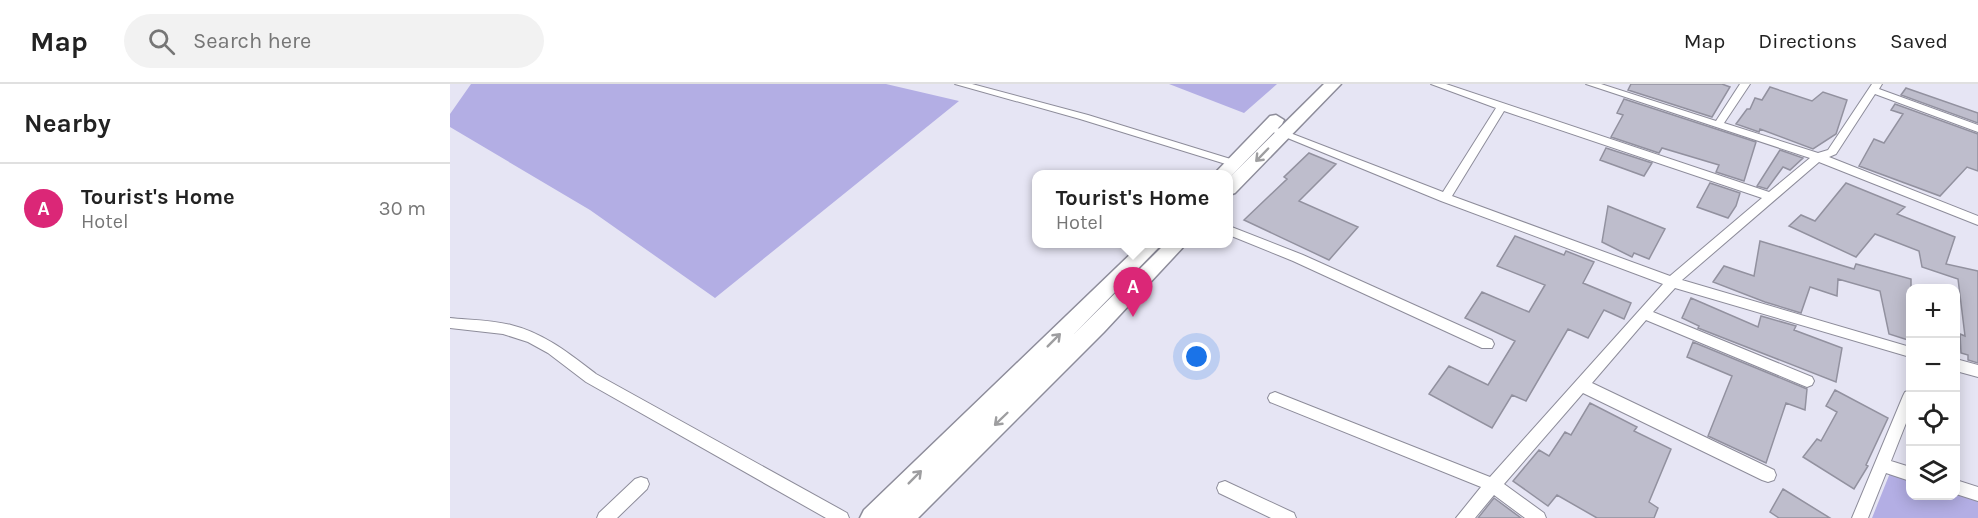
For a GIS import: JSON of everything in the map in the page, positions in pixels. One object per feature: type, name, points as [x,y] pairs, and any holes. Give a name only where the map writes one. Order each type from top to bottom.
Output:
[{"type":"main road","points":[[1233,184],[1313,84]]},
{"type":"main road","points":[[1228,169],[1333,84]]},
{"type":"main road","points":[[900,518],[1147,248]]},
{"type":"main road","points":[[873,518],[1018,389],[1171,248]]},
{"type":"street","points":[[960,84],[1073,113],[1228,169]]},
{"type":"street","points":[[1436,84],[1771,197]]},
{"type":"street","points":[[1591,84],[1818,158],[1978,221]]},
{"type":"street","points":[[1718,125],[1740,85]]},
{"type":"street","points":[[1464,518],[1672,282],[1818,158],[1832,152],[1875,87],[1978,129]]},
{"type":"street","points":[[1445,198],[1503,106]]},
{"type":"street","points":[[1275,131],[1445,198],[1672,282],[1906,351]]},
{"type":"street","points":[[1233,232],[1298,258],[1487,344]]},
{"type":"street","points":[[1644,314],[1807,381]]},
{"type":"street","points":[[452,324],[508,329],[530,336],[559,353],[591,378],[841,518]]},
{"type":"street","points":[[1960,366],[1978,371]]},
{"type":"street","points":[[1581,385],[1768,475]]},
{"type":"street","points":[[1275,398],[1493,485],[1538,518]]},
{"type":"street","points":[[1860,518],[1906,408]]},
{"type":"street","points":[[1882,465],[1906,472]]},
{"type":"street","points":[[605,518],[641,484]]},
{"type":"street","points":[[1225,488],[1288,518]]},
{"type":"street","points":[[1960,488],[1978,494]]},
{"type":"shaded area","points":[[471,84],[886,84],[959,101],[715,298],[590,210],[450,127],[450,114]]},
{"type":"shaded area","points":[[1169,84],[1277,84],[1244,113]]},
{"type":"shaded area","points":[[1890,473],[1906,478],[1906,500],[1960,500],[1960,494],[1978,499],[1978,518],[1872,518]]},
{"type":"building","points":[[1631,84],[1722,84],[1730,87],[1712,117],[1628,90]]},
{"type":"building","points":[[1770,87],[1812,101],[1823,92],[1847,100],[1836,134],[1813,149],[1760,129],[1759,132],[1736,124],[1747,109],[1750,109],[1755,98],[1762,100]]},
{"type":"building","points":[[1906,88],[1978,113],[1978,123],[1901,95]]},
{"type":"building","points":[[1624,99],[1756,142],[1744,181],[1716,172],[1719,165],[1662,148],[1659,153],[1611,137],[1623,115],[1617,113]]},
{"type":"building","points":[[1895,104],[1978,134],[1978,171],[1967,167],[1940,196],[1859,166],[1874,139],[1884,143],[1903,114],[1891,110]]},
{"type":"building","points":[[1606,148],[1652,163],[1644,176],[1600,160]]},
{"type":"building","points":[[1780,150],[1803,158],[1790,170],[1783,167],[1767,189],[1757,186]]},
{"type":"building","points":[[1309,153],[1336,164],[1299,201],[1358,227],[1329,260],[1244,220],[1287,179],[1284,177]]},
{"type":"building","points":[[1710,183],[1740,193],[1736,206],[1728,218],[1697,207]]},
{"type":"building","points":[[1846,183],[1905,207],[1897,214],[1955,237],[1946,264],[1978,271],[1978,363],[1968,360],[1968,355],[1961,353],[1960,334],[1965,336],[1958,279],[1922,267],[1919,251],[1875,234],[1856,257],[1789,226],[1801,215],[1815,221]]},
{"type":"building","points":[[1608,206],[1665,229],[1649,259],[1634,253],[1632,257],[1602,242]]},
{"type":"building","points":[[1515,236],[1564,255],[1566,251],[1594,262],[1583,283],[1631,303],[1624,319],[1604,310],[1588,338],[1568,329],[1526,401],[1512,395],[1492,428],[1429,394],[1449,366],[1488,385],[1515,341],[1465,318],[1482,292],[1529,312],[1545,285],[1497,266]]},
{"type":"building","points":[[1760,241],[1854,269],[1856,264],[1911,279],[1911,284],[1906,284],[1906,339],[1889,334],[1880,291],[1838,279],[1837,296],[1810,287],[1801,313],[1713,282],[1724,266],[1754,276]]},
{"type":"building","points":[[1691,298],[1758,327],[1761,316],[1796,326],[1794,330],[1842,348],[1836,382],[1698,328],[1699,326],[1682,318]]},
{"type":"building","points":[[1693,342],[1807,389],[1805,410],[1786,403],[1766,463],[1708,436],[1732,376],[1687,357]]},
{"type":"building","points":[[1835,390],[1888,418],[1866,465],[1868,466],[1854,489],[1803,457],[1817,439],[1821,441],[1837,412],[1826,406]]},
{"type":"building","points":[[1590,403],[1637,427],[1634,431],[1671,449],[1649,502],[1658,508],[1654,518],[1597,518],[1557,495],[1548,506],[1513,481],[1539,450],[1549,456],[1565,432],[1571,435]]},
{"type":"building","points":[[1783,489],[1830,518],[1779,518],[1770,512]]},
{"type":"building","points":[[1494,498],[1521,518],[1478,518]]},
{"type":"place","name":"Tourist's Home","points":[[1133,317]]}]
